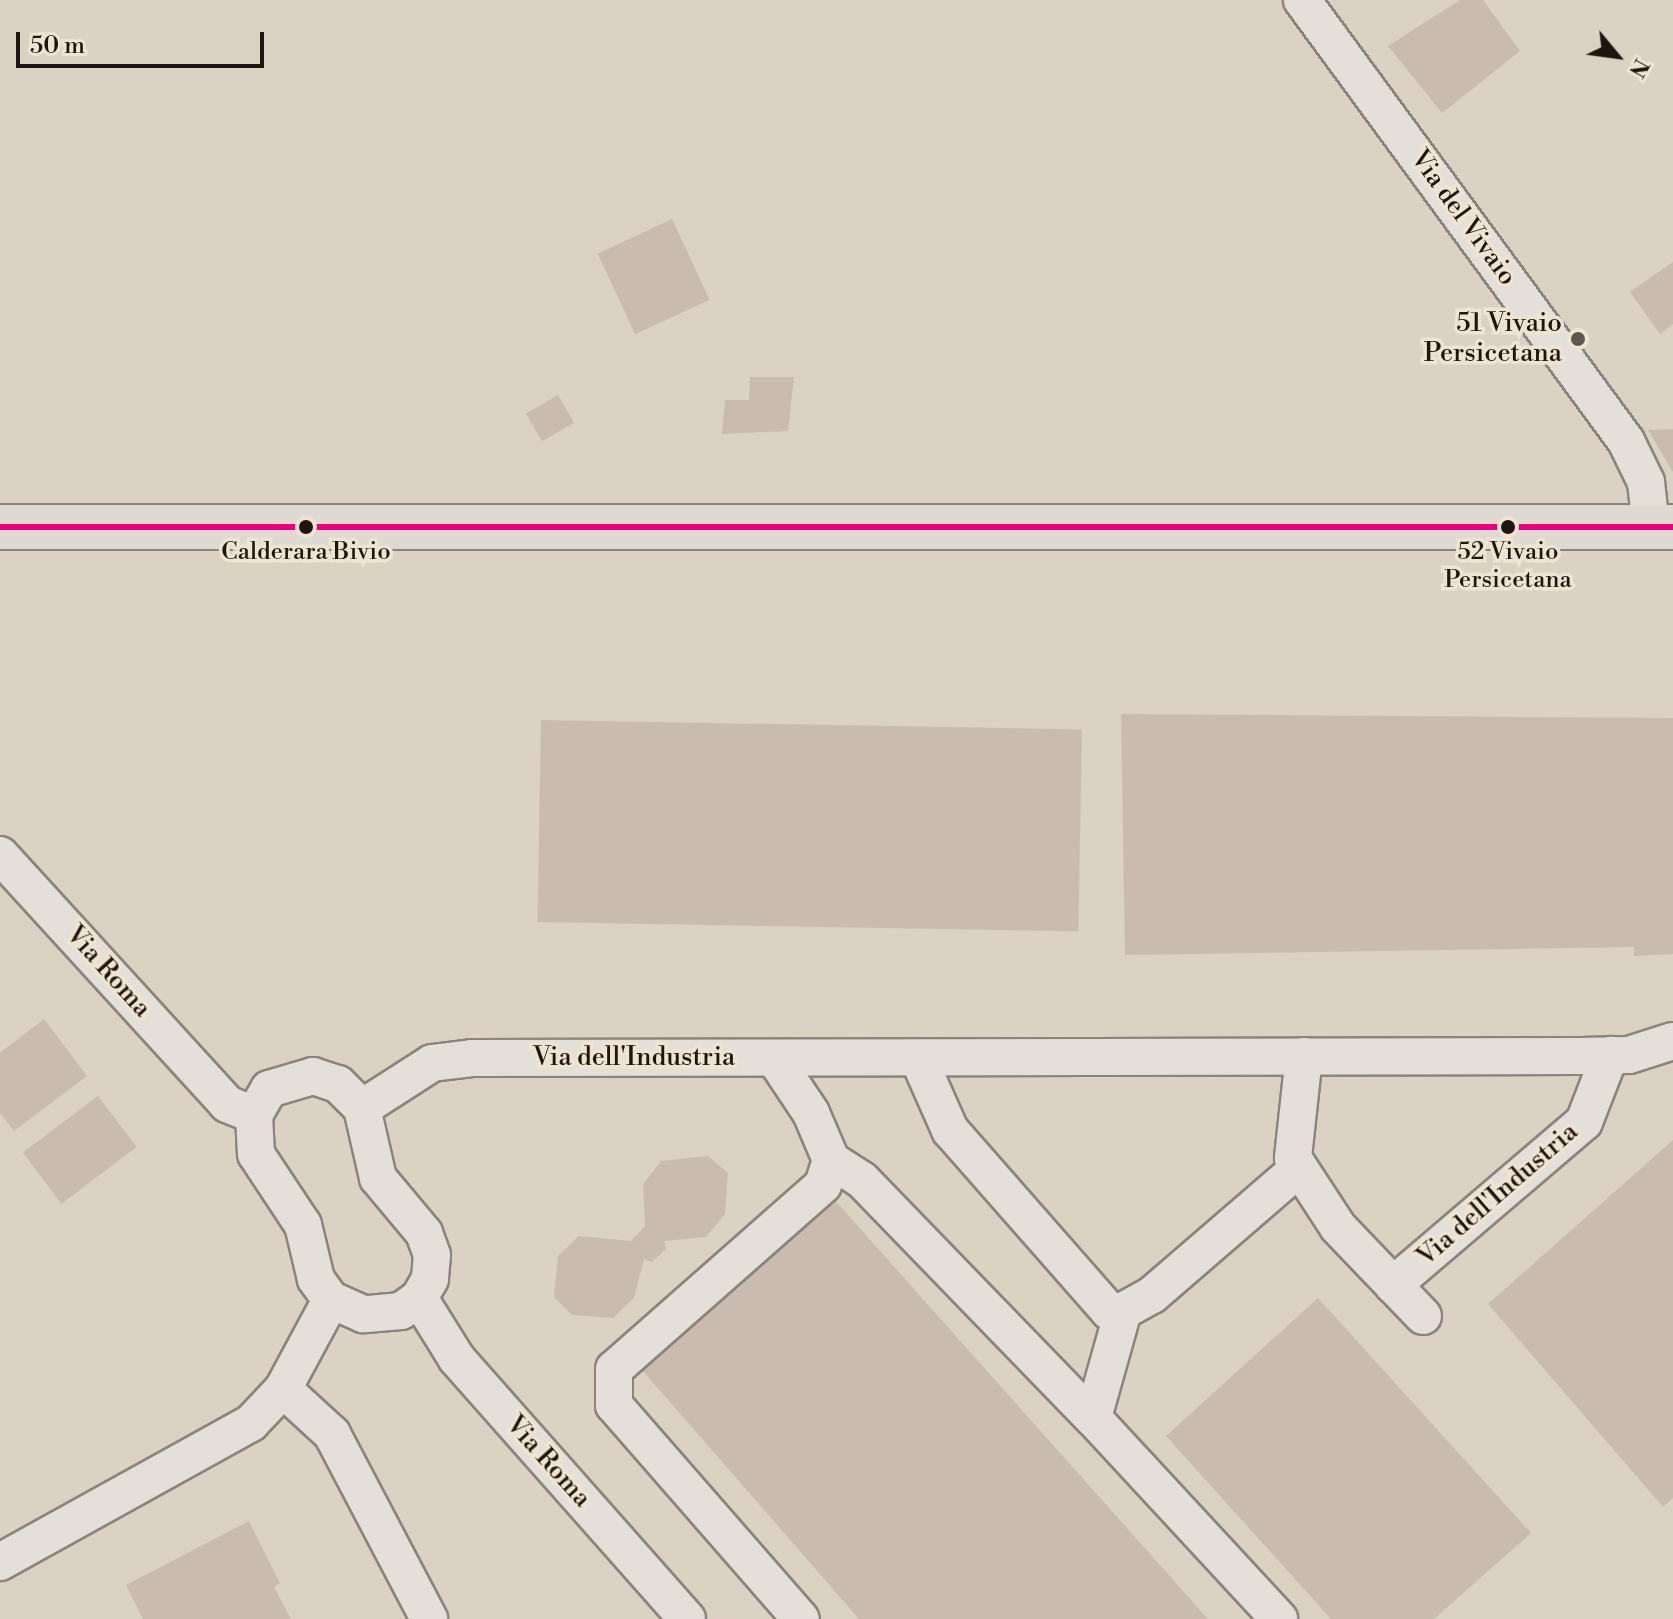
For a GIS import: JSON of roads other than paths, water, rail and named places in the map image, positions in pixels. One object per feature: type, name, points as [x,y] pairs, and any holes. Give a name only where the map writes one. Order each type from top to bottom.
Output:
[{"type":"main road","points":[[0,527],[1662,527]]},
{"type":"street","name":"Via del Vivaio","points":[[1302,0],[1626,441],[1646,482],[1662,527]]},
{"type":"street","name":"Via Roma","points":[[0,855],[227,1104],[254,1115]]},
{"type":"street","name":"Via dell'Industria","points":[[362,1108],[432,1063],[472,1058],[919,1060],[1629,1055],[1673,1041]]},
{"type":"street","name":"Via dell'Industria","points":[[1393,1285],[1584,1122],[1610,1055]]},
{"type":"street","name":"Via dell'Industria","points":[[1304,1056],[1293,1143],[1298,1169],[1338,1227],[1423,1316]]},
{"type":"street","points":[[775,1059],[811,1113],[831,1160],[862,1180],[1093,1418],[1279,1619]]},
{"type":"street","points":[[919,1060],[950,1130],[1092,1298],[1109,1311],[1123,1311],[1152,1295],[1298,1169]]},
{"type":"street","points":[[313,1076],[338,1084],[362,1108],[378,1178],[424,1233],[432,1255],[430,1279],[419,1298],[401,1311],[363,1314],[331,1300],[316,1279],[303,1225],[256,1154],[254,1115],[269,1089],[313,1076]]},
{"type":"street","points":[[801,1619],[614,1405],[614,1369],[823,1185],[831,1160]]},
{"type":"street","name":"Via Roma","points":[[419,1298],[457,1359],[687,1619]]},
{"type":"street","points":[[0,1562],[251,1423],[283,1389],[331,1300]]},
{"type":"street","points":[[1093,1418],[1123,1311]]},
{"type":"street","points":[[283,1389],[332,1434],[429,1619]]},
{"type":"place","name":"51 Vivaio Persicetana","points":[[1578,339]]},
{"type":"place","name":"Calderara Bivio","points":[[306,527]]},
{"type":"place","name":"52 Vivaio Persicetana","points":[[1508,527]]}]
